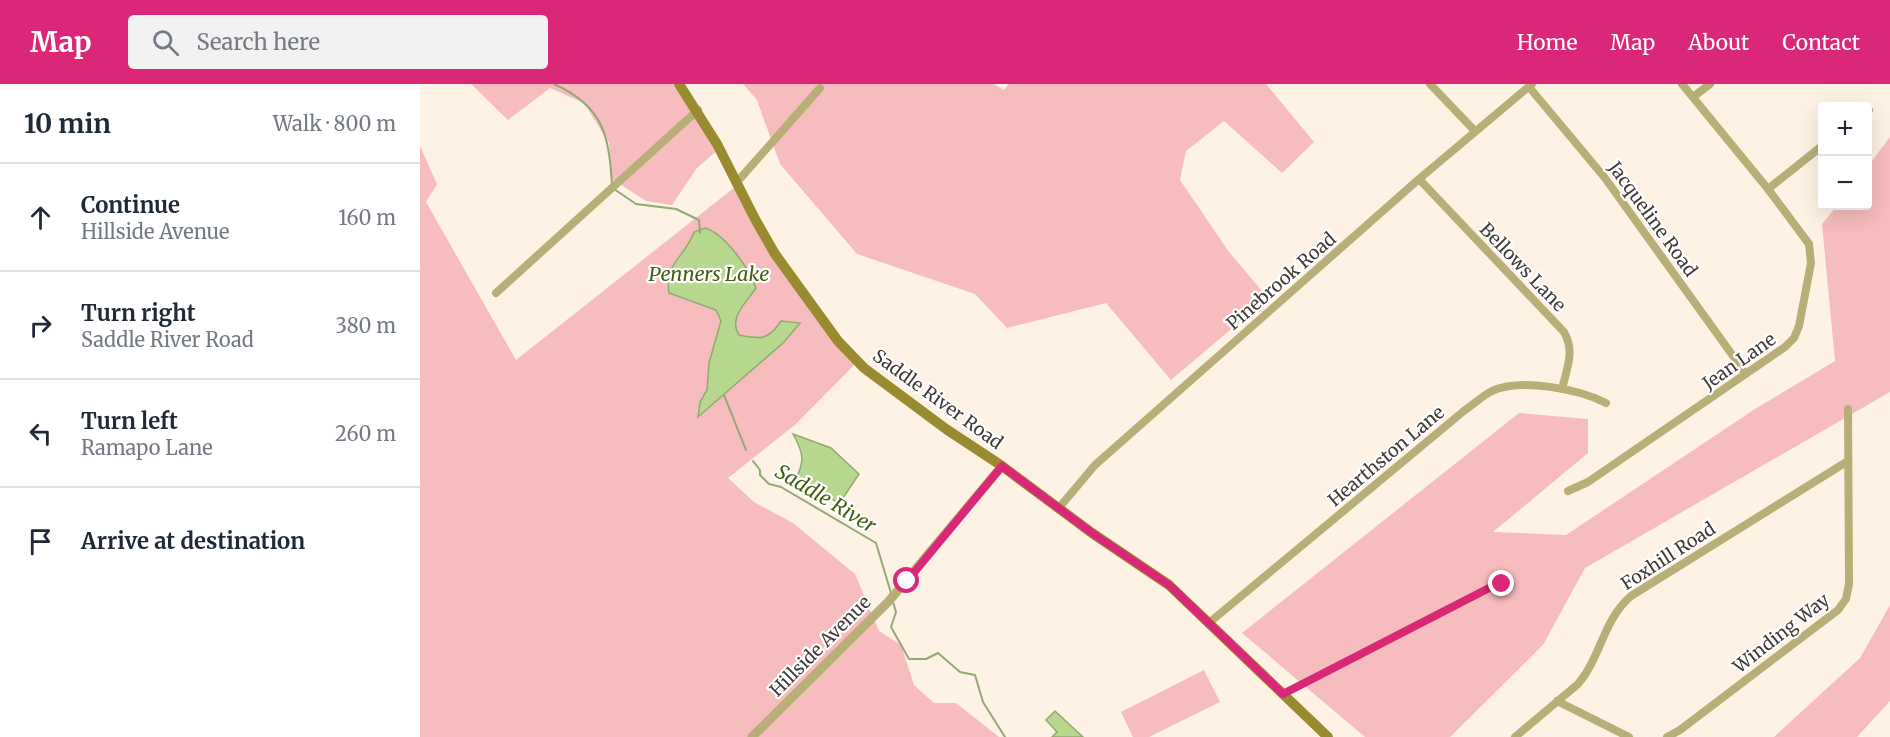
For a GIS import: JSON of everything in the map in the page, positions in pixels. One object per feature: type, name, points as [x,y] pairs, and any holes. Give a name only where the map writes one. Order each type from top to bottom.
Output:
[{"type":"main road","name":"Saddle River Road","points":[[680,84],[698,110],[775,254],[838,341],[864,368],[945,429],[1002,466],[1059,509],[1169,585],[1328,737]]},
{"type":"street","points":[[1430,84],[1475,131]]},
{"type":"street","name":"Jean Lane","points":[[1568,491],[1588,482],[1746,374],[1794,338],[1799,326],[1811,263],[1809,244],[1768,189],[1682,84]]},
{"type":"street","points":[[1693,97],[1710,84]]},
{"type":"street","name":"Pinebrook Road","points":[[1059,509],[1095,465],[1419,179],[1530,86]]},
{"type":"street","name":"Jacqueline Road","points":[[1530,86],[1605,178],[1746,374]]},
{"type":"street","points":[[737,182],[820,88]]},
{"type":"street","points":[[496,293],[698,110]]},
{"type":"street","points":[[1768,189],[1818,149]]},
{"type":"street","name":"Bellows Lane","points":[[1419,179],[1564,332],[1571,343],[1571,354],[1562,389]]},
{"type":"street","name":"Hearthston Lane","points":[[1210,622],[1465,410],[1491,392],[1504,387],[1562,389],[1592,395],[1606,403]]},
{"type":"street","name":"Winding Way","points":[[1667,737],[1680,730],[1842,604],[1849,584],[1848,409]]},
{"type":"street","name":"Foxhill Road","points":[[1515,737],[1587,674],[1598,653],[1610,620],[1631,596],[1848,461]]},
{"type":"street","name":"Hillside Avenue","points":[[752,737],[889,601],[1002,466]]},
{"type":"street","points":[[1283,694],[1493,586],[1511,585]]},
{"type":"street","points":[[1557,701],[1629,737]]},
{"type":"shaded area","points":[[471,84],[681,84],[720,148],[697,168],[672,205],[646,201],[612,179],[609,143],[584,103],[550,88],[508,120]]},
{"type":"shaded area","points":[[743,84],[994,84],[1004,90],[1009,84],[1266,84],[1314,142],[1282,173],[1224,121],[1186,151],[1180,180],[1229,252],[1268,298],[1171,380],[1106,303],[1007,328],[975,294],[857,254],[780,164],[757,100]]},
{"type":"shaded area","points":[[1890,137],[1890,392],[1585,568],[1543,645],[1450,737],[1365,737],[1242,633],[1519,413],[1588,419],[1588,453],[1493,532],[1566,535],[1755,409],[1835,361],[1822,224],[1834,210],[1872,210],[1872,161]]},
{"type":"shaded area","points":[[420,146],[437,184],[426,202],[516,360],[735,187],[856,363],[796,424],[728,478],[754,502],[793,523],[855,574],[879,631],[901,645],[914,685],[934,703],[956,703],[999,737],[420,737]]},
{"type":"shaded area","points":[[1890,605],[1890,701],[1857,737],[1774,737],[1860,658]]},
{"type":"shaded area","points":[[1204,670],[1220,702],[1149,737],[1133,737],[1121,712]]},
{"type":"water","name":"Penners Lake","points":[[705,228],[713,231],[728,244],[748,271],[756,288],[737,317],[736,329],[739,335],[758,338],[768,335],[781,321],[800,323],[784,342],[698,417],[700,402],[707,390],[709,363],[721,321],[716,310],[669,293],[668,283],[672,267],[694,232]]},
{"type":"water","points":[[793,434],[831,448],[859,474],[839,504],[810,483],[795,481],[802,458]]},
{"type":"water","points":[[1055,711],[1083,737],[1052,737],[1057,732],[1046,720]]},
{"type":"waterway","name":"Saddle River","points":[[554,84],[583,102],[600,124],[609,151],[612,185]]},
{"type":"waterway","name":"Saddle River","points":[[614,189],[636,204],[676,209],[699,220],[700,233]]},
{"type":"waterway","name":"Saddle River","points":[[724,395],[746,450]]},
{"type":"waterway","name":"Saddle River","points":[[753,461],[760,470],[760,475],[769,484],[781,487],[876,543],[891,593]]},
{"type":"waterway","name":"Saddle River","points":[[893,602],[896,612],[891,627],[909,659],[926,659],[938,653],[960,672],[975,675],[983,702],[1005,737]]},
{"type":"route","points":[[907,581],[1002,466],[1092,533],[1169,585],[1283,694],[1493,586],[1502,584]]}]
